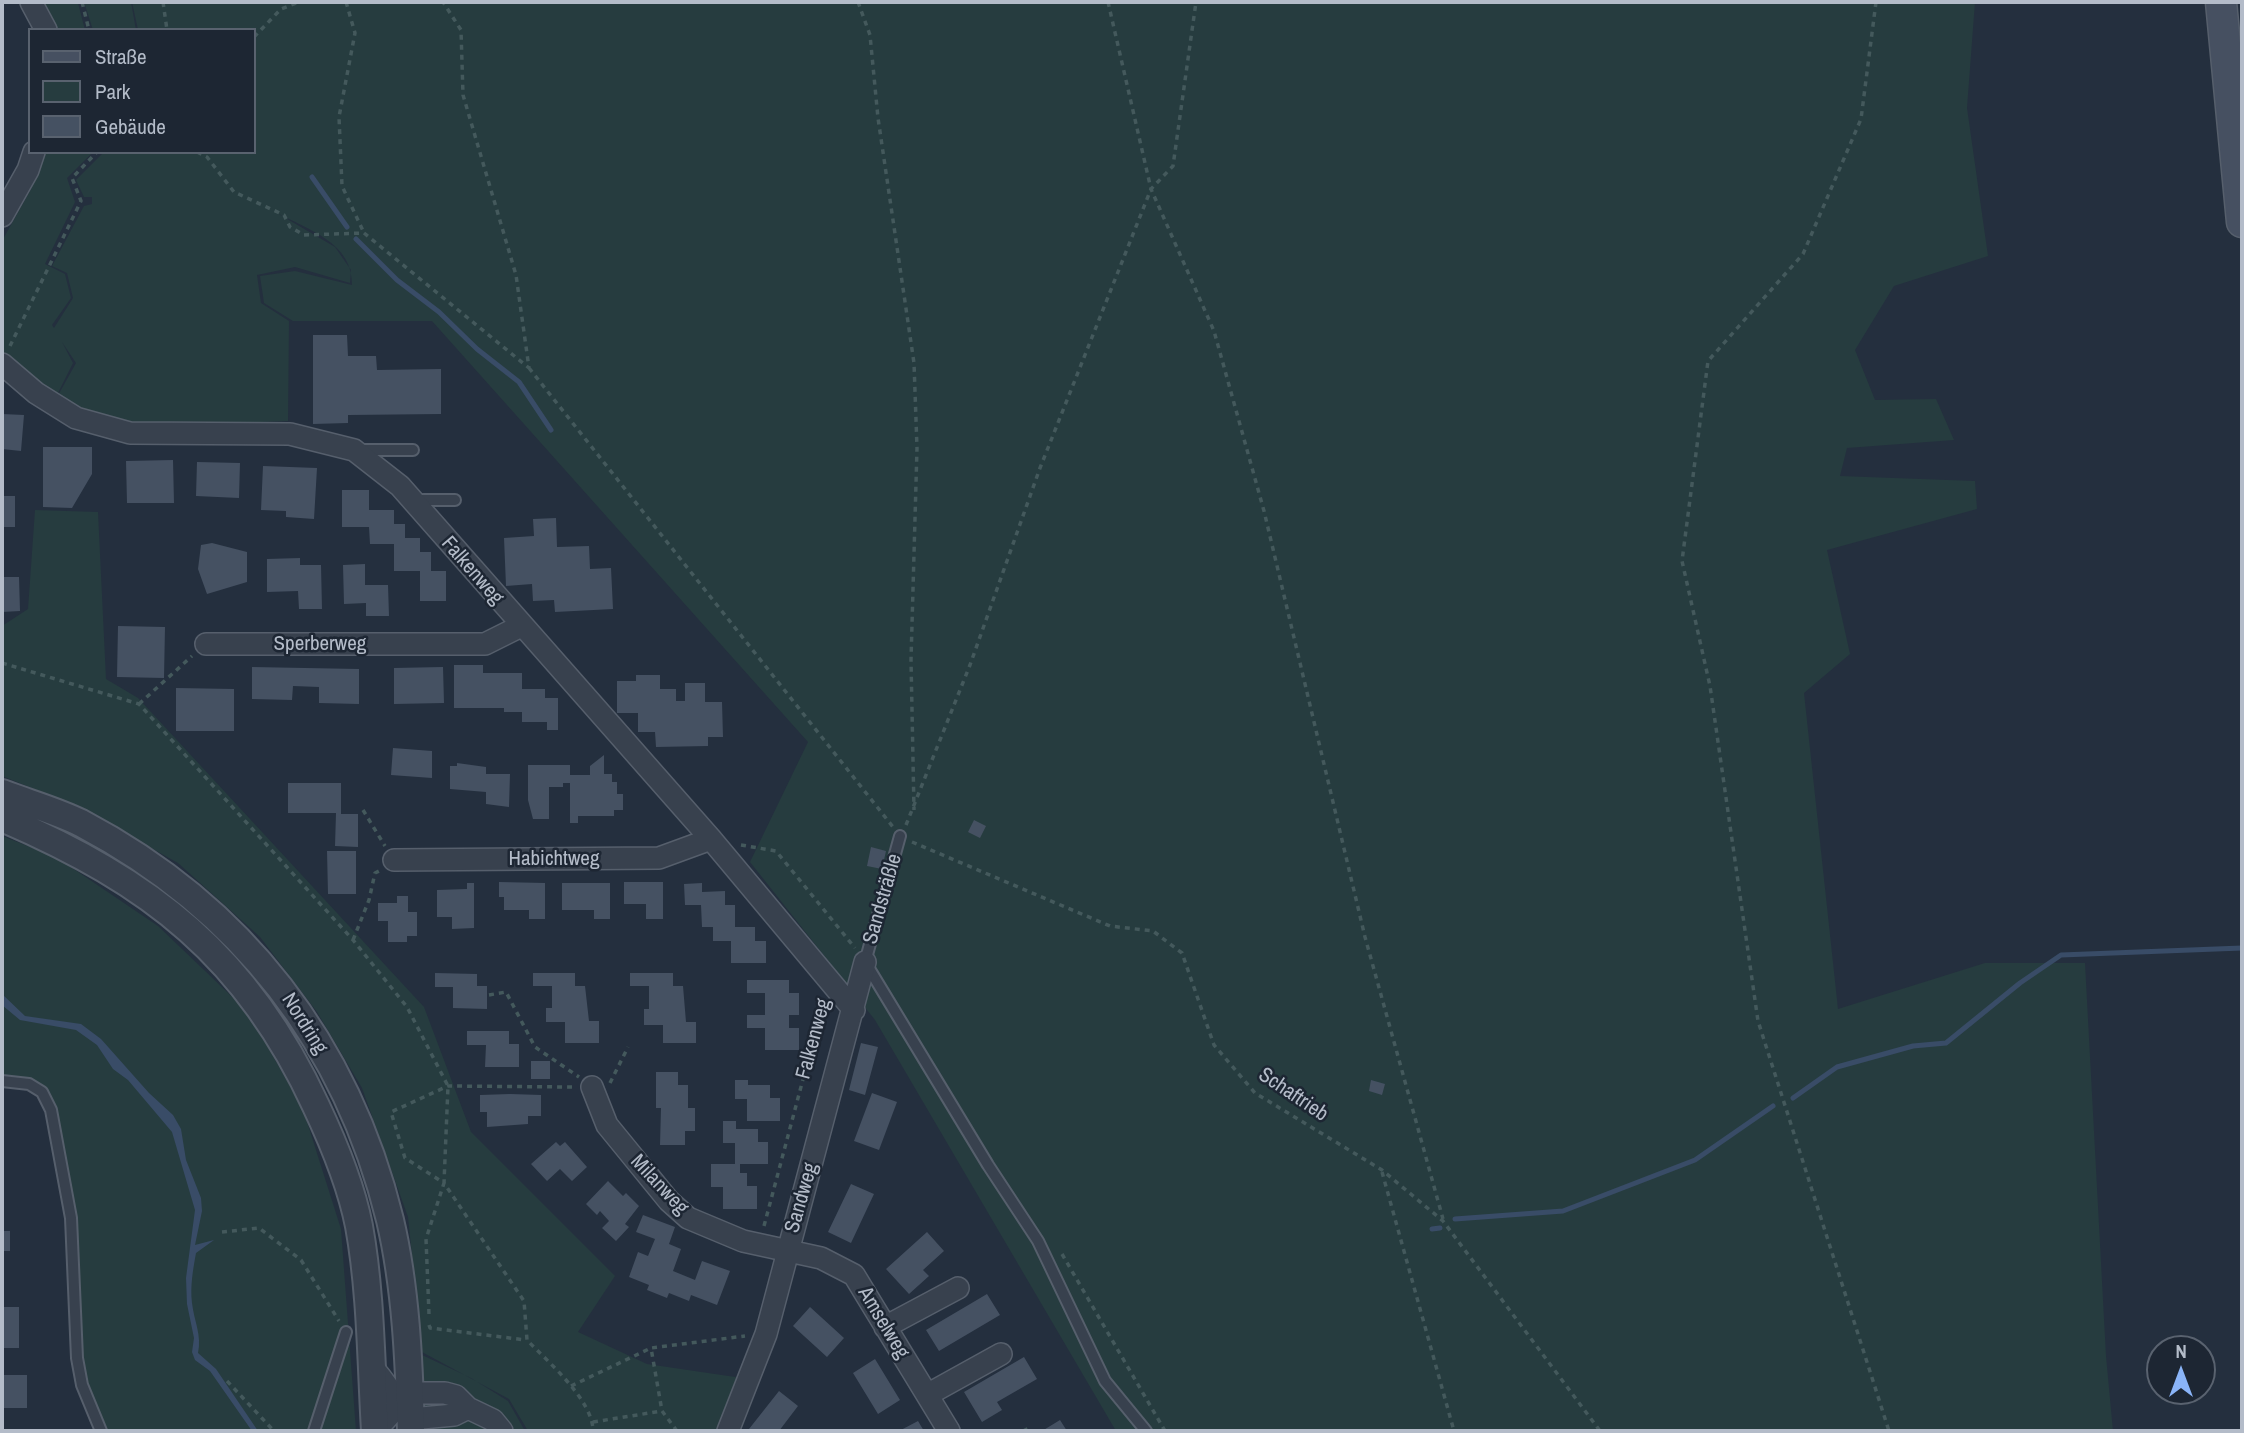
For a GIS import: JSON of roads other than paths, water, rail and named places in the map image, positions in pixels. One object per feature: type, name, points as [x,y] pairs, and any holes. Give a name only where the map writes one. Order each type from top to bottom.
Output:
[{"type":"main road","points":[[2221,2],[2242,222]]},
{"type":"street","points":[[31,2],[45,28]]},
{"type":"street","points":[[2,216],[28,170],[33,154]]},
{"type":"street","name":"Falkenweg","points":[[5,357],[36,393],[76,418],[130,433],[290,434],[354,450],[400,486],[711,839],[855,1010]]},
{"type":"street","name":"Sperberweg","points":[[206,644],[485,644],[521,626]]},
{"type":"street","name":"Nordring","points":[[2,793],[79,822],[167,874],[229,927],[276,980],[320,1046],[363,1133],[390,1220],[398,1266],[407,1412],[375,1431],[359,1225],[332,1140],[296,1063],[258,1002],[210,948],[149,897],[68,847],[2,818]]},
{"type":"street","name":"Habichtweg","points":[[394,860],[659,858],[711,839]]},
{"type":"street","name":"Sandweg","points":[[728,1431],[766,1334],[855,1010],[865,962]]},
{"type":"street","name":"Milanweg","points":[[595,1096],[622,1144],[669,1201],[688,1218],[720,1233],[788,1251]]},
{"type":"street","name":"Amselweg","points":[[788,1251],[821,1258],[854,1275],[949,1431]]},
{"type":"street","points":[[886,1326],[958,1288]]},
{"type":"street","points":[[927,1395],[1002,1354]]},
{"type":"street","points":[[371,1366],[407,1412],[444,1393],[456,1396],[468,1408],[494,1420],[502,1431]]},
{"type":"lane","points":[[354,450],[413,450]]},
{"type":"lane","points":[[412,500],[454,500]]},
{"type":"lane","name":"Sandsträßle","points":[[865,962],[901,836]]},
{"type":"lane","points":[[865,962],[988,1165],[1038,1241],[1105,1381],[1146,1431]]},
{"type":"lane","points":[[2,1082],[29,1084],[42,1092],[51,1110],[71,1218],[77,1358],[82,1385],[101,1431]]},
{"type":"lane","points":[[314,1431],[346,1332]]},
{"type":"water","points":[[2,994],[25,1016],[81,1024],[101,1039],[149,1093],[173,1115],[181,1129],[186,1160],[201,1198],[202,1211],[195,1245],[214,1240],[196,1253],[193,1272],[191,1297],[198,1334],[198,1353],[216,1369],[258,1431],[252,1431],[210,1371],[195,1360],[192,1352],[194,1338],[187,1304],[186,1278],[195,1210],[172,1132],[128,1080],[113,1069],[97,1045],[76,1030],[20,1020],[2,1005]]},
{"type":"waterway","points":[[312,177],[347,227]]},
{"type":"waterway","points":[[356,239],[397,280],[439,312],[477,349],[519,382],[551,430]]},
{"type":"waterway","points":[[1793,1098],[1837,1067],[1913,1046],[1946,1043],[2020,983],[2061,955],[2242,948]]},
{"type":"waterway","points":[[1455,1219],[1563,1211],[1695,1160],[1773,1106]]},
{"type":"waterway","points":[[1432,1229],[1440,1228]]}]
